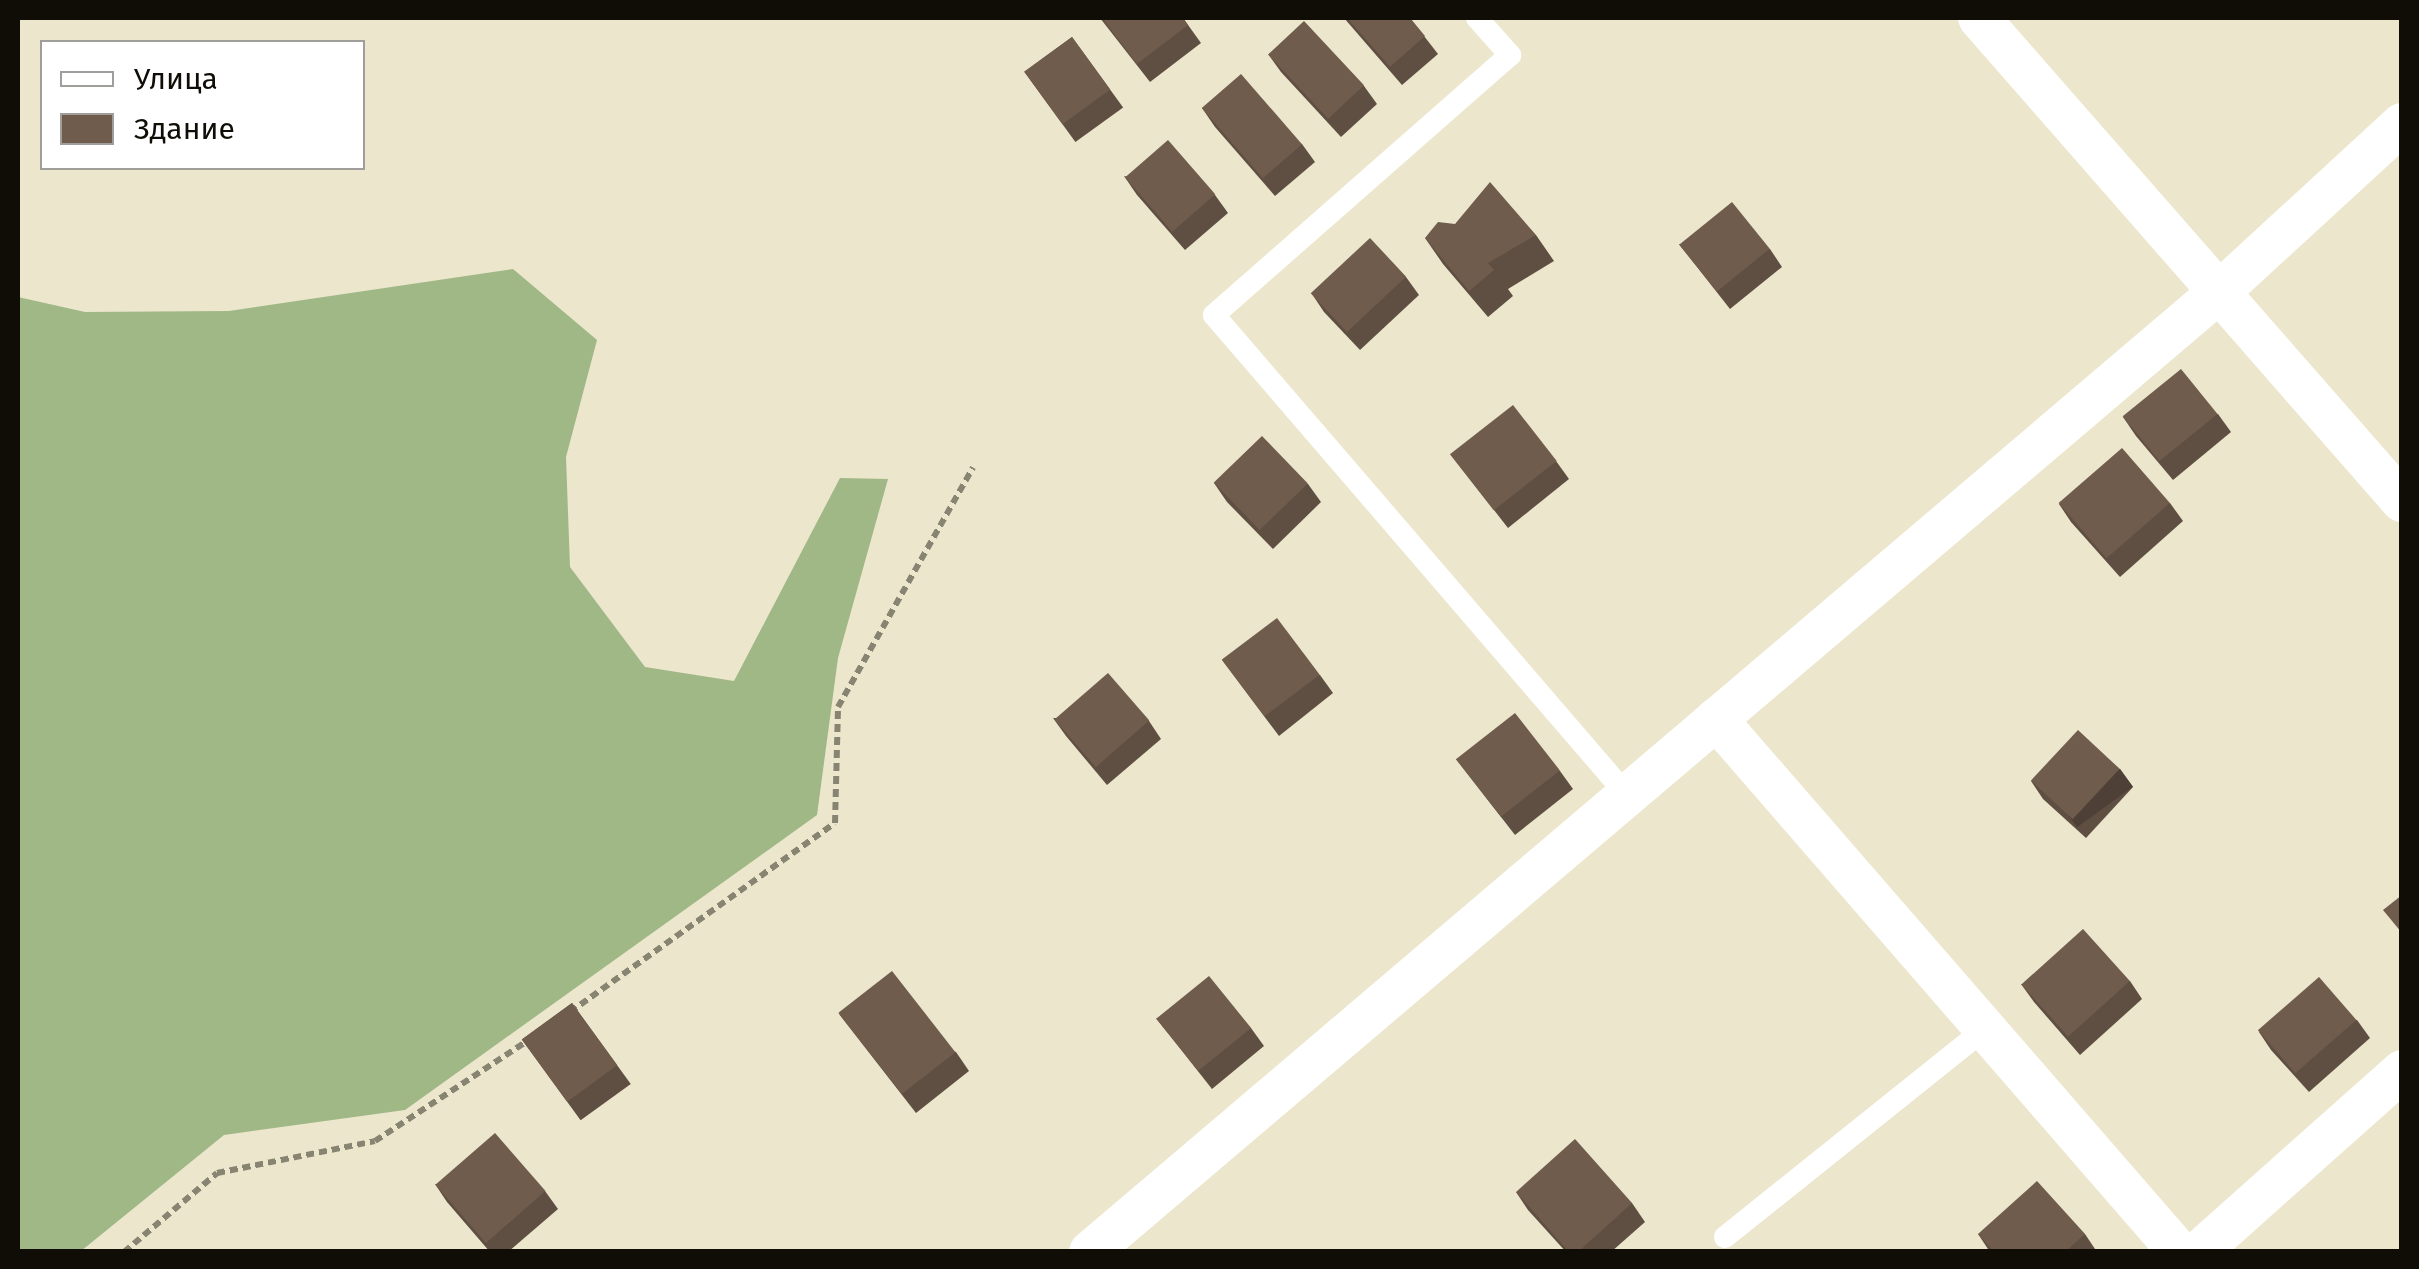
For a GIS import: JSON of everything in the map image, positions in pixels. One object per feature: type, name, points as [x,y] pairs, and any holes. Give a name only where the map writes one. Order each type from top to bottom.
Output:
[{"type":"street","points":[[1980,18],[2402,502]]},
{"type":"street","points":[[1090,1252],[2219,292],[2402,124]]},
{"type":"street","points":[[1716,719],[2179,1252]]},
{"type":"street","points":[[2199,1252],[2402,1071]]},
{"type":"lane","points":[[1477,18],[1510,55],[1214,315],[1627,795]]},
{"type":"lane","points":[[1725,1238],[1986,1029]]},
{"type":"path","points":[[555,1022],[835,823],[838,707],[973,467]]},
{"type":"path","points":[[124,1252],[217,1173],[375,1142],[539,1033]]},
{"type":"green space","points":[[513,269],[597,340],[566,457],[570,567],[645,667],[734,681],[840,478],[888,479],[838,658],[817,815],[405,1110],[224,1135],[81,1251],[18,1251],[18,297],[85,312],[229,311]]},
{"type":"building","points":[[1102,18],[1183,18],[1188,25],[1137,64]]},
{"type":"building","points":[[1347,18],[1410,18],[1425,36],[1390,67]]},
{"type":"building","points":[[1304,21],[1364,85],[1328,119],[1268,54]]},
{"type":"building","points":[[1072,37],[1110,90],[1062,124],[1024,72]]},
{"type":"building","points":[[1241,74],[1302,144],[1263,178],[1202,108]]},
{"type":"building","points":[[1168,140],[1215,194],[1172,232],[1125,177]]},
{"type":"building","points":[[1490,182],[1536,235],[1488,263],[1494,270],[1469,291],[1425,238],[1438,222],[1455,224]]},
{"type":"building","points":[[1732,202],[1770,249],[1717,291],[1679,245]]},
{"type":"building","points":[[1370,238],[1406,277],[1347,332],[1311,293]]},
{"type":"building","points":[[2181,369],[2218,414],[2159,461],[2123,416]]},
{"type":"building","points":[[1513,405],[1557,461],[1494,510],[1450,454]]},
{"type":"building","points":[[1262,436],[1308,483],[1260,530],[1214,483]]},
{"type":"building","points":[[2122,448],[2170,503],[2106,558],[2059,503]]},
{"type":"building","points":[[1277,618],[1320,675],[1265,716],[1222,660]]},
{"type":"building","points":[[1108,673],[1149,721],[1096,767],[1054,720]]},
{"type":"building","points":[[1515,713],[1560,771],[1501,817],[1456,759]]},
{"type":"building","points":[[2078,730],[2120,769],[2073,819],[2031,780]]},
{"type":"building","points":[[2402,895],[2402,933],[2383,910]]},
{"type":"building","points":[[2083,929],[2130,981],[2068,1037],[2021,985]]},
{"type":"building","points":[[892,971],[955,1052],[902,1094],[838,1013]]},
{"type":"building","points":[[1209,976],[1251,1028],[1198,1071],[1156,1019]]},
{"type":"building","points":[[2319,977],[2356,1020],[2295,1073],[2258,1030]]},
{"type":"building","points":[[572,1003],[617,1065],[567,1102],[522,1039]]},
{"type":"building","points":[[495,1133],[546,1191],[486,1243],[435,1185]]},
{"type":"building","points":[[1575,1139],[1632,1203],[1578,1252],[1569,1252],[1516,1192]]},
{"type":"building","points":[[2037,1181],[2085,1234],[2065,1252],[1994,1252],[1978,1234]]}]
